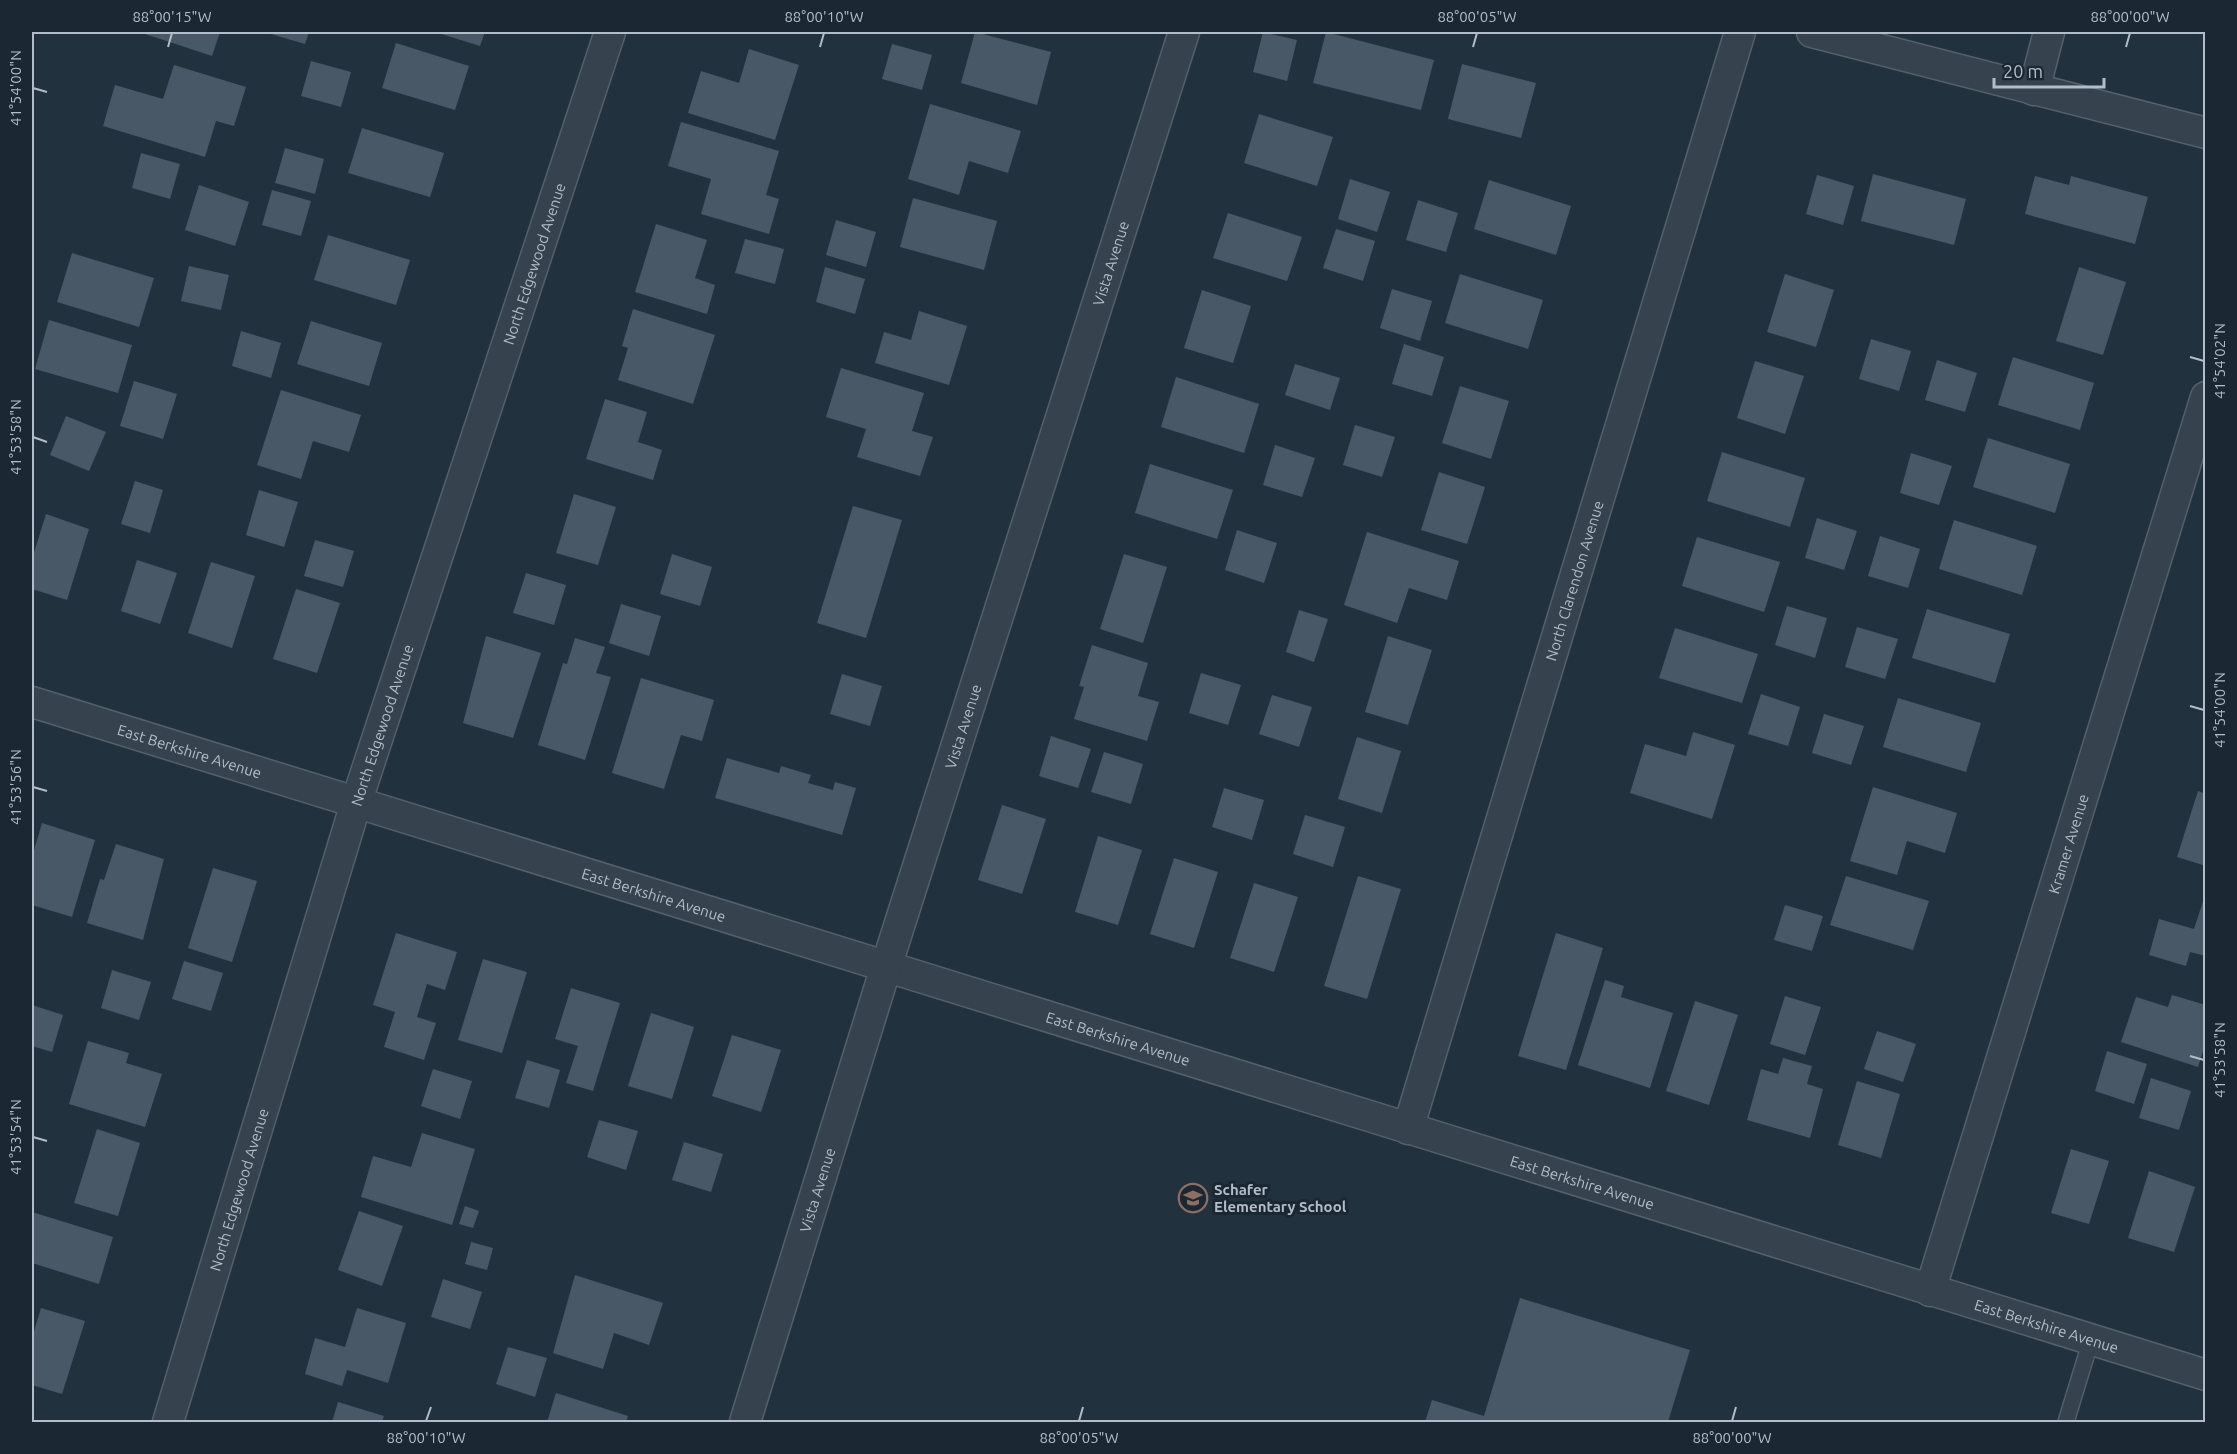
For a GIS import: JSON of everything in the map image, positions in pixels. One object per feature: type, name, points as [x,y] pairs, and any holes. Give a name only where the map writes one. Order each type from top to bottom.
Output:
[{"type":"street","name":"North Edgewood Avenue","points":[[168,1422],[356,803],[610,32]]},
{"type":"street","name":"Vista Avenue","points":[[745,1422],[886,967],[1184,32]]},
{"type":"street","name":"North Clarendon Avenue","points":[[1408,1129],[1740,32]]},
{"type":"street","points":[[1812,32],[2205,133]]},
{"type":"street","points":[[2034,90],[2049,32]]},
{"type":"street","name":"Kramer Avenue","points":[[1930,1291],[2205,397]]},
{"type":"street","name":"East Berkshire Avenue","points":[[32,702],[2205,1376]]},
{"type":"lane","points":[[2066,1422],[2091,1340]]},
{"type":"building","points":[[139,32],[220,32],[212,56]]},
{"type":"building","points":[[264,32],[309,32],[305,44]]},
{"type":"building","points":[[435,32],[485,32],[480,46]]},
{"type":"building","points":[[975,32],[1051,52],[1037,105],[961,83]]},
{"type":"building","points":[[1263,32],[1297,40],[1287,81],[1253,72]]},
{"type":"building","points":[[1326,32],[1434,60],[1421,110],[1313,83]]},
{"type":"building","points":[[396,43],[469,66],[455,110],[382,88]]},
{"type":"building","points":[[892,44],[932,55],[922,90],[882,79]]},
{"type":"building","points":[[749,49],[799,65],[775,140],[688,113],[701,71],[739,83]]},
{"type":"building","points":[[311,61],[351,72],[341,107],[301,96]]},
{"type":"building","points":[[1462,64],[1536,83],[1521,138],[1448,119]]},
{"type":"building","points":[[174,65],[246,87],[234,126],[216,121],[205,157],[103,126],[115,85],[163,99]]},
{"type":"building","points":[[930,104],[1021,131],[1008,173],[969,161],[959,195],[908,179]]},
{"type":"building","points":[[1259,114],[1333,137],[1317,186],[1244,163]]},
{"type":"building","points":[[681,122],[779,151],[766,195],[779,199],[769,234],[701,214],[711,179],[668,166]]},
{"type":"building","points":[[362,128],[444,153],[430,197],[348,173]]},
{"type":"building","points":[[285,148],[324,159],[315,194],[275,183]]},
{"type":"building","points":[[141,153],[180,164],[170,199],[132,188]]},
{"type":"building","points":[[1873,174],[1966,199],[1954,245],[1861,221]]},
{"type":"building","points":[[1817,175],[1854,186],[1843,225],[1806,214]]},
{"type":"building","points":[[2035,176],[2069,185],[2071,176],[2148,197],[2135,244],[2025,214]]},
{"type":"building","points":[[1350,179],[1390,192],[1377,232],[1338,219]]},
{"type":"building","points":[[1489,180],[1571,206],[1556,255],[1474,229]]},
{"type":"building","points":[[199,185],[249,202],[235,246],[185,230]]},
{"type":"building","points":[[272,190],[311,201],[301,236],[262,225]]},
{"type":"building","points":[[913,198],[997,221],[984,270],[900,247]]},
{"type":"building","points":[[1418,200],[1458,213],[1446,252],[1406,240]]},
{"type":"building","points":[[1228,213],[1302,237],[1287,281],[1213,258]]},
{"type":"building","points":[[836,220],[876,232],[866,267],[826,255]]},
{"type":"building","points":[[656,224],[707,240],[695,278],[715,285],[707,314],[635,292]]},
{"type":"building","points":[[1336,229],[1375,241],[1363,281],[1323,268]]},
{"type":"building","points":[[328,235],[410,260],[396,305],[314,280]]},
{"type":"building","points":[[745,239],[784,249],[775,284],[735,273]]},
{"type":"building","points":[[72,253],[154,278],[139,327],[57,302]]},
{"type":"building","points":[[189,266],[229,275],[221,310],[181,301]]},
{"type":"building","points":[[825,267],[865,279],[855,314],[816,302]]},
{"type":"building","points":[[2079,267],[2126,282],[2103,355],[2056,341]]},
{"type":"building","points":[[1460,274],[1543,300],[1528,349],[1445,323]]},
{"type":"building","points":[[1785,274],[1834,290],[1816,347],[1767,332]]},
{"type":"building","points":[[1392,289],[1432,301],[1420,341],[1380,328]]},
{"type":"building","points":[[1202,290],[1251,306],[1233,363],[1184,348]]},
{"type":"building","points":[[633,309],[715,335],[693,404],[618,380],[628,348],[622,346]]},
{"type":"building","points":[[919,311],[967,326],[949,385],[875,363],[884,332],[911,340]]},
{"type":"building","points":[[49,320],[132,345],[118,393],[35,369]]},
{"type":"building","points":[[311,321],[382,343],[369,386],[297,364]]},
{"type":"building","points":[[241,331],[281,343],[271,378],[232,366]]},
{"type":"building","points":[[1871,339],[1911,351],[1899,391],[1859,379]]},
{"type":"building","points":[[1404,344],[1444,357],[1432,396],[1392,384]]},
{"type":"building","points":[[2013,357],[2094,383],[2080,430],[1998,405]]},
{"type":"building","points":[[1937,360],[1977,373],[1965,412],[1925,400]]},
{"type":"building","points":[[1755,361],[1804,376],[1785,434],[1737,418]]},
{"type":"building","points":[[1295,364],[1340,378],[1330,410],[1285,395]]},
{"type":"building","points":[[841,368],[924,393],[912,431],[933,437],[920,476],[857,457],[866,429],[826,417]]},
{"type":"building","points":[[1176,377],[1259,404],[1244,453],[1161,427]]},
{"type":"building","points":[[134,381],[177,394],[163,439],[120,426]]},
{"type":"building","points":[[1460,386],[1509,401],[1491,459],[1442,443]]},
{"type":"building","points":[[281,390],[361,415],[349,452],[313,441],[301,479],[257,465]]},
{"type":"building","points":[[605,399],[647,412],[638,442],[662,450],[653,480],[586,459]]},
{"type":"building","points":[[66,416],[106,432],[89,471],[50,455]]},
{"type":"building","points":[[1355,425],[1395,437],[1382,477],[1343,465]]},
{"type":"building","points":[[1988,438],[2070,464],[2055,513],[1973,487]]},
{"type":"building","points":[[1275,445],[1315,458],[1302,497],[1263,485]]},
{"type":"building","points":[[1722,452],[1805,478],[1790,527],[1707,501]]},
{"type":"building","points":[[1911,453],[1952,466],[1939,505],[1900,493]]},
{"type":"building","points":[[1150,464],[1233,490],[1217,539],[1135,513]]},
{"type":"building","points":[[1439,472],[1485,487],[1467,544],[1421,530]]},
{"type":"building","points":[[135,481],[163,490],[150,533],[121,524]]},
{"type":"building","points":[[259,490],[298,502],[284,547],[246,535]]},
{"type":"building","points":[[574,494],[616,507],[598,565],[556,553]]},
{"type":"building","points":[[853,506],[902,520],[866,638],[817,623]]},
{"type":"building","points":[[46,514],[89,529],[67,600],[32,589],[32,559]]},
{"type":"building","points":[[1817,518],[1857,531],[1844,570],[1805,558]]},
{"type":"building","points":[[1954,520],[2037,546],[2022,595],[1939,569]]},
{"type":"building","points":[[1237,530],[1277,543],[1264,583],[1225,570]]},
{"type":"building","points":[[1367,532],[1459,561],[1447,600],[1409,588],[1397,623],[1344,605]]},
{"type":"building","points":[[1880,536],[1920,549],[1908,588],[1868,576]]},
{"type":"building","points":[[1697,537],[1780,562],[1764,612],[1682,586]]},
{"type":"building","points":[[315,540],[354,551],[343,587],[304,576]]},
{"type":"building","points":[[672,554],[712,567],[700,606],[660,594]]},
{"type":"building","points":[[1124,554],[1167,567],[1143,643],[1100,629]]},
{"type":"building","points":[[137,560],[177,573],[160,624],[121,611]]},
{"type":"building","points":[[211,562],[255,576],[232,648],[188,633]]},
{"type":"building","points":[[526,573],[566,585],[554,625],[513,613]]},
{"type":"building","points":[[296,589],[340,603],[317,673],[273,659]]},
{"type":"building","points":[[621,604],[661,616],[649,656],[609,643]]},
{"type":"building","points":[[1787,606],[1827,618],[1815,658],[1775,645]]},
{"type":"building","points":[[1927,609],[2010,634],[1995,683],[1912,658]]},
{"type":"building","points":[[1299,610],[1328,619],[1314,662],[1286,652]]},
{"type":"building","points":[[1857,627],[1898,639],[1885,679],[1845,667]]},
{"type":"building","points":[[1675,628],[1758,654],[1742,703],[1659,678]]},
{"type":"building","points":[[486,636],[541,653],[513,738],[463,723]]},
{"type":"building","points":[[1388,636],[1432,650],[1408,725],[1365,712]]},
{"type":"building","points":[[575,638],[605,647],[596,673],[611,677],[585,760],[538,745],[563,663],[567,664]]},
{"type":"building","points":[[1092,645],[1148,663],[1138,696],[1159,702],[1147,741],[1074,719],[1084,687],[1079,686]]},
{"type":"building","points":[[1201,673],[1241,685],[1228,725],[1189,713]]},
{"type":"building","points":[[842,674],[882,686],[870,726],[830,714]]},
{"type":"building","points":[[641,678],[714,700],[702,741],[681,735],[664,789],[612,773]]},
{"type":"building","points":[[1761,694],[1800,707],[1788,746],[1748,734]]},
{"type":"building","points":[[1272,695],[1312,707],[1299,747],[1259,734]]},
{"type":"building","points":[[1898,698],[1981,723],[1966,772],[1883,747]]},
{"type":"building","points":[[1824,714],[1864,726],[1851,765],[1812,753]]},
{"type":"building","points":[[1693,732],[1735,745],[1712,819],[1630,793],[1645,744],[1686,756]]},
{"type":"building","points":[[1051,736],[1091,749],[1078,788],[1039,776]]},
{"type":"building","points":[[1357,737],[1401,751],[1382,813],[1338,799]]},
{"type":"building","points":[[1104,752],[1143,764],[1131,804],[1091,792]]},
{"type":"building","points":[[727,758],[779,773],[781,766],[811,775],[808,783],[833,790],[835,782],[856,788],[842,835],[715,798]]},
{"type":"building","points":[[1873,787],[1957,813],[1945,853],[1907,841],[1897,875],[1850,861]]},
{"type":"building","points":[[1224,788],[1264,800],[1252,840],[1212,827]]},
{"type":"building","points":[[2198,791],[2206,794],[2206,866],[2177,857]]},
{"type":"building","points":[[1002,805],[1046,819],[1022,894],[978,880]]},
{"type":"building","points":[[1305,815],[1345,827],[1333,867],[1293,854]]},
{"type":"building","points":[[42,823],[95,840],[72,917],[32,905],[32,857]]},
{"type":"building","points":[[1098,836],[1142,850],[1118,925],[1075,912]]},
{"type":"building","points":[[116,844],[164,859],[143,940],[87,923],[100,879],[104,880]]},
{"type":"building","points":[[1174,858],[1218,872],[1194,948],[1150,934]]},
{"type":"building","points":[[213,868],[257,881],[232,962],[188,948]]},
{"type":"building","points":[[1358,876],[1401,889],[1367,999],[1324,986]]},
{"type":"building","points":[[1846,876],[1929,901],[1913,950],[1830,925]]},
{"type":"building","points":[[1254,883],[1298,897],[1274,972],[1230,958]]},
{"type":"building","points":[[2206,892],[2206,956],[2190,952],[2186,966],[2149,955],[2159,919],[2194,929]]},
{"type":"building","points":[[1785,905],[1823,916],[1812,951],[1774,940]]},
{"type":"building","points":[[396,933],[457,952],[445,990],[427,984],[417,1017],[436,1023],[424,1060],[384,1047],[395,1012],[373,1005]]},
{"type":"building","points":[[1556,933],[1603,948],[1566,1070],[1518,1056]]},
{"type":"building","points":[[483,959],[527,972],[502,1053],[458,1040]]},
{"type":"building","points":[[184,961],[223,973],[211,1011],[172,999]]},
{"type":"building","points":[[112,970],[151,982],[139,1020],[101,1008]]},
{"type":"building","points":[[1605,980],[1624,986],[1621,997],[1673,1013],[1650,1088],[1578,1065]]},
{"type":"building","points":[[571,988],[620,1003],[593,1091],[566,1083],[578,1046],[555,1039]]},
{"type":"building","points":[[2172,995],[2206,1005],[2206,1042],[2198,1067],[2121,1042],[2136,997],[2168,1007]]},
{"type":"building","points":[[1785,996],[1821,1007],[1805,1055],[1770,1044]]},
{"type":"building","points":[[1695,1001],[1738,1015],[1709,1105],[1666,1091]]},
{"type":"building","points":[[32,1005],[63,1015],[52,1052],[32,1046]]},
{"type":"building","points":[[651,1013],[694,1027],[672,1099],[628,1086]]},
{"type":"building","points":[[1877,1031],[1916,1044],[1903,1082],[1864,1069]]},
{"type":"building","points":[[732,1035],[781,1050],[761,1112],[712,1096]]},
{"type":"building","points":[[88,1041],[129,1053],[126,1063],[162,1074],[145,1127],[69,1104]]},
{"type":"building","points":[[2107,1051],[2147,1064],[2134,1104],[2095,1091]]},
{"type":"building","points":[[1783,1058],[1812,1066],[1807,1084],[1823,1089],[1810,1138],[1747,1120],[1761,1069],[1778,1074]]},
{"type":"building","points":[[527,1060],[560,1070],[549,1108],[515,1098]]},
{"type":"building","points":[[433,1069],[472,1081],[460,1119],[421,1106]]},
{"type":"building","points":[[2151,1078],[2191,1091],[2179,1130],[2139,1118]]},
{"type":"building","points":[[1857,1081],[1900,1094],[1881,1158],[1838,1145]]},
{"type":"building","points":[[599,1120],[638,1131],[626,1170],[587,1157]]},
{"type":"building","points":[[97,1129],[140,1143],[118,1216],[74,1203]]},
{"type":"building","points":[[422,1133],[475,1149],[452,1225],[361,1197],[373,1156],[411,1167]]},
{"type":"building","points":[[684,1142],[723,1154],[711,1192],[672,1180]]},
{"type":"building","points":[[2071,1149],[2109,1161],[2089,1224],[2051,1213]]},
{"type":"building","points":[[2149,1171],[2195,1187],[2174,1252],[2128,1238]]},
{"type":"building","points":[[465,1206],[479,1211],[473,1228],[459,1224]]},
{"type":"building","points":[[359,1211],[403,1226],[382,1286],[338,1270]]},
{"type":"building","points":[[32,1212],[113,1237],[99,1284],[32,1263]]},
{"type":"building","points":[[471,1242],[493,1248],[487,1270],[465,1264]]},
{"type":"building","points":[[575,1275],[663,1303],[649,1345],[614,1333],[603,1369],[553,1353]]},
{"type":"building","points":[[443,1279],[482,1292],[470,1329],[431,1317]]},
{"type":"building","points":[[1520,1298],[1690,1350],[1668,1422],[1425,1422],[1432,1400],[1484,1416]]},
{"type":"building","points":[[41,1308],[85,1321],[62,1394],[32,1385],[32,1338]]},
{"type":"building","points":[[357,1308],[406,1323],[388,1383],[347,1370],[342,1386],[305,1374],[315,1338],[345,1347]]},
{"type":"building","points":[[508,1347],[547,1358],[535,1397],[496,1384]]},
{"type":"building","points":[[556,1393],[628,1416],[626,1422],[547,1422]]},
{"type":"building","points":[[338,1402],[384,1416],[382,1422],[332,1422]]},
{"type":"place","name":"Schafer Elementary School","points":[[1193,1198]]}]
